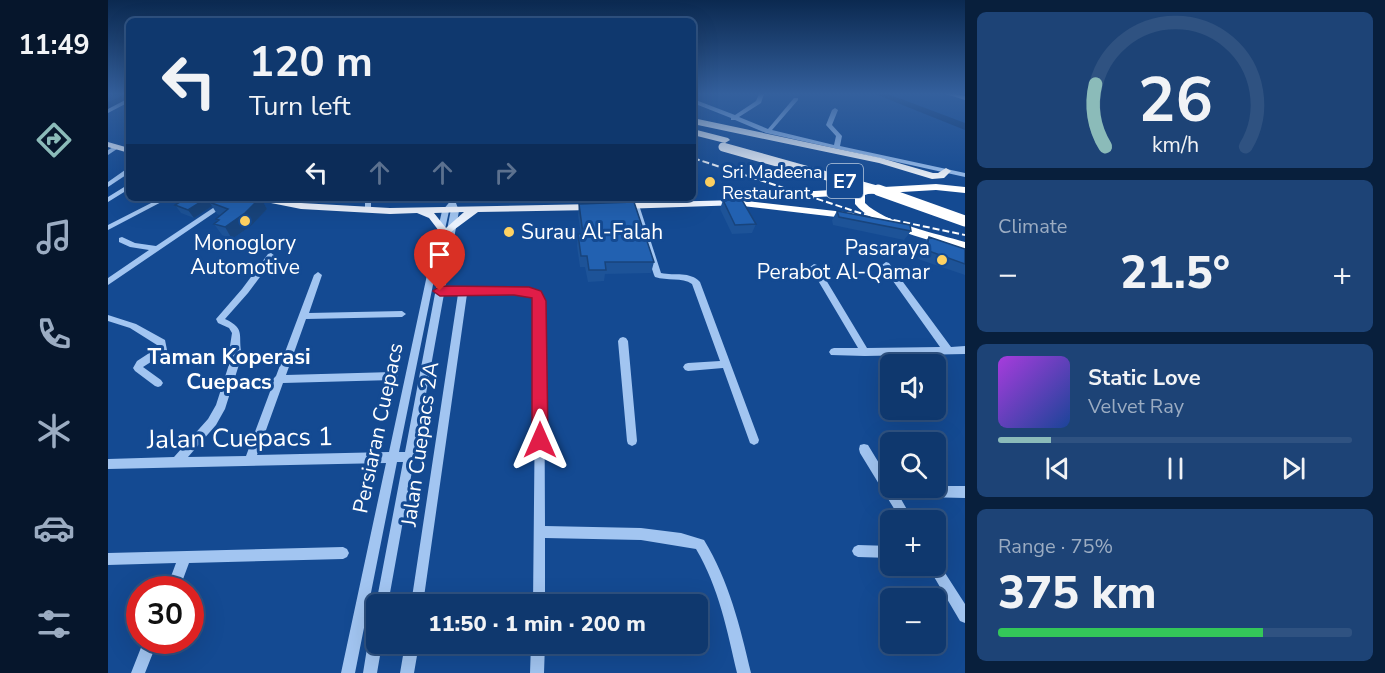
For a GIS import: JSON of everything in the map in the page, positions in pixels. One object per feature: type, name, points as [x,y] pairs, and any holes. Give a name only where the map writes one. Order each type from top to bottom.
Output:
[{"type":"highway","points":[[714,125],[881,161],[932,176],[940,176],[946,171]]},
{"type":"highway","name":"E7","points":[[696,133],[724,144],[895,195],[965,221]]},
{"type":"highway","name":"E7","points":[[696,140],[724,144],[911,193],[965,212]]},
{"type":"highway","points":[[737,200],[936,187],[965,190]]},
{"type":"highway","points":[[866,191],[860,194],[860,204],[867,211],[901,226]]},
{"type":"highway","points":[[826,195],[851,203],[849,211],[843,214]]},
{"type":"highway","points":[[737,200],[843,214],[901,226],[965,246]]},
{"type":"main road","points":[[696,197],[737,200]]},
{"type":"main road","points":[[276,201],[301,206],[368,203],[379,208],[418,211],[453,206],[476,211],[737,200]]},
{"type":"main road","points":[[379,208],[392,205],[453,206],[589,201]]},
{"type":"main road","points":[[418,211],[432,216],[446,229],[476,211]]},
{"type":"street","points":[[750,125],[768,132],[965,175]]},
{"type":"street","points":[[768,132],[774,125]]},
{"type":"street","points":[[829,125],[839,136],[837,147]]},
{"type":"street","points":[[108,153],[112,145]]},
{"type":"street","points":[[108,185],[126,172]]},
{"type":"street","points":[[108,200],[126,188]]},
{"type":"street","points":[[108,228],[160,201]]},
{"type":"street","points":[[108,282],[228,201]]},
{"type":"street","points":[[635,205],[658,275],[665,278],[693,279],[696,282],[754,440]]},
{"type":"street","name":"Persiaran Cuepacs","points":[[348,673],[394,457],[453,206]]},
{"type":"street","name":"Persiaran Cuepacs","points":[[384,594],[440,291],[446,229]]},
{"type":"street","points":[[122,240],[133,245],[156,249]]},
{"type":"street","points":[[177,462],[212,422],[220,406],[237,356],[236,333],[232,326],[220,319],[246,291],[271,256]]},
{"type":"street","points":[[886,265],[948,350]]},
{"type":"street","points":[[814,267],[865,352]]},
{"type":"street","points":[[250,460],[318,275]]},
{"type":"street","name":"Jalan Cuepacs 2A","points":[[418,594],[463,290]]},
{"type":"street","points":[[440,291],[529,291],[537,294],[540,301],[539,594]]},
{"type":"street","points":[[303,316],[402,314]]},
{"type":"street","points":[[108,318],[132,326],[162,343],[164,346],[162,350],[140,364],[138,369],[158,383]]},
{"type":"street","points":[[623,342],[632,441]]},
{"type":"street","points":[[834,352],[965,350]]},
{"type":"street","points":[[688,367],[725,364]]},
{"type":"street","points":[[278,379],[393,376]]},
{"type":"street","points":[[864,449],[880,476]]},
{"type":"street","name":"Jalan Cuepacs 1","points":[[108,464],[410,457]]},
{"type":"street","points":[[946,493],[965,492]]},
{"type":"street","points":[[540,532],[599,532],[681,539],[700,544],[711,560],[733,624],[744,673]]},
{"type":"street","points":[[858,551],[880,552]]},
{"type":"street","points":[[108,559],[343,553]]},
{"type":"street","points":[[178,576],[186,557]]},
{"type":"street","points":[[940,576],[965,616]]},
{"type":"street","points":[[138,673],[145,654]]},
{"type":"street","points":[[370,673],[373,654]]},
{"type":"street","points":[[407,673],[410,654]]},
{"type":"street","points":[[537,673],[538,654]]},
{"type":"building","points":[[723,200],[742,200],[756,224],[735,225]]},
{"type":"building","points":[[181,201],[202,201],[188,210],[175,205]]},
{"type":"building","points":[[257,201],[225,227],[214,224],[219,220],[216,219],[228,209],[209,202]]},
{"type":"building","points":[[634,202],[654,262],[605,262],[606,270],[589,270],[587,256],[581,256],[578,234],[583,234],[579,204]]},
{"type":"building","points":[[837,211],[910,225],[911,231],[839,217]]},
{"type":"building","points":[[929,237],[965,249],[965,264],[926,250]]},
{"type":"waterway","points":[[961,125],[965,127]]},
{"type":"railway","points":[[696,159],[860,213],[965,235]]},
{"type":"place","name":"Sri Madeena Restaurant","points":[[710,182]]},
{"type":"place","name":"Monoglory Automotive","points":[[245,221]]},
{"type":"place","name":"Surau Al-Falah","points":[[509,232]]},
{"type":"place","name":"Pasaraya Perabot Al-Qamar","points":[[942,260]]},
{"type":"district","name":"Taman Koperasi Cuepacs","points":[[229,370]]},
{"type":"route","points":[[440,291],[529,291],[537,294],[540,301],[540,440]]}]
